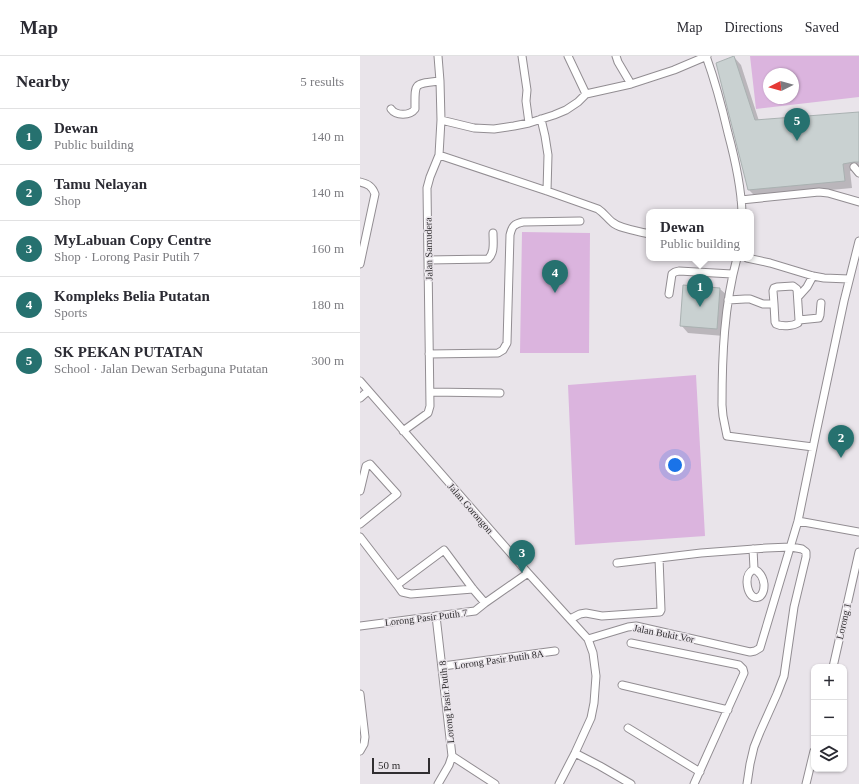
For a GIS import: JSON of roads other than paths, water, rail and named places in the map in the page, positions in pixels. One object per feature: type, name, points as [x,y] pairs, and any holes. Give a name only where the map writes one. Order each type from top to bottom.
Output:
[{"type":"street","name":"Jalan Samudera","points":[[403,431],[428,413],[430,406],[427,188],[439,155],[441,120],[438,56]]},
{"type":"street","points":[[522,56],[527,90],[526,101],[529,123]]},
{"type":"street","points":[[568,56],[586,94]]},
{"type":"street","points":[[616,56],[631,84]]},
{"type":"street","points":[[441,120],[474,128],[494,129],[529,123],[566,110],[578,102],[586,94],[631,84],[674,70],[706,56],[721,104],[736,165],[742,209]]},
{"type":"street","points":[[392,109],[394,113],[398,114],[413,112],[415,109],[415,89],[417,86],[420,83],[440,81]]},
{"type":"street","points":[[541,119],[548,155],[547,191]]},
{"type":"street","points":[[439,155],[598,209],[618,226],[646,233]]},
{"type":"street","points":[[360,182],[368,185],[375,194],[360,264]]},
{"type":"street","points":[[741,200],[818,192],[828,193],[859,202]]},
{"type":"street","points":[[429,354],[498,353],[503,350],[507,343],[510,235],[512,228],[516,224],[523,222],[580,221]]},
{"type":"street","points":[[428,260],[488,259],[492,256],[493,251],[492,233]]},
{"type":"street","name":"Jalan Bukit Vor","points":[[588,639],[636,626],[750,652],[760,648],[798,521],[859,241]]},
{"type":"street","points":[[754,260],[813,276],[850,279]]},
{"type":"street","points":[[736,261],[732,274],[725,323],[722,416],[727,436],[813,447]]},
{"type":"street","points":[[669,294],[672,274],[675,272],[732,274]]},
{"type":"street","points":[[798,297],[808,287],[813,276]]},
{"type":"street","points":[[795,287],[797,289],[798,297],[798,323],[796,325],[779,326],[776,324],[774,304],[774,288],[795,287]]},
{"type":"street","points":[[728,300],[745,298],[763,304],[774,304]]},
{"type":"street","points":[[799,320],[819,318],[821,303]]},
{"type":"street","name":"Jalan Gorongon","points":[[360,381],[528,573],[588,639]]},
{"type":"street","points":[[360,398],[368,391]]},
{"type":"street","points":[[430,392],[500,393]]},
{"type":"street","points":[[360,492],[362,471],[370,464],[396,494],[360,524]]},
{"type":"street","points":[[798,521],[859,532]]},
{"type":"street","points":[[360,537],[402,592],[411,594],[473,589]]},
{"type":"street","points":[[617,563],[702,553],[753,549],[791,547],[802,549],[806,552],[794,607],[784,676],[754,747],[747,784]]},
{"type":"street","points":[[753,549],[754,569]]},
{"type":"street","points":[[397,585],[444,550],[485,603]]},
{"type":"street","name":"Lorong 1","points":[[834,664],[859,552]]},
{"type":"street","points":[[570,619],[580,614],[602,616],[660,612],[659,558]]},
{"type":"street","name":"Lorong Pasir Putih 7","points":[[360,626],[475,611],[528,573]]},
{"type":"street","name":"Lorong Pasir Putih 8","points":[[436,616],[452,756],[449,766],[438,784]]},
{"type":"street","points":[[559,784],[575,754],[591,718],[594,703],[596,676],[593,653],[588,639]]},
{"type":"street","points":[[631,643],[739,665],[743,669],[744,674],[694,784]]},
{"type":"street","name":"Lorong Pasir Putih 8A","points":[[442,666],[555,651]]},
{"type":"street","points":[[622,685],[728,710]]},
{"type":"street","points":[[360,694],[365,737],[364,744],[360,751]]},
{"type":"street","points":[[628,728],[700,772]]},
{"type":"street","points":[[575,754],[600,766],[631,784]]},
{"type":"street","points":[[452,756],[495,784]]},
{"type":"street","points":[[806,784],[811,763]]},
{"type":"place","name":"SK PEKAN PUTATAN","points":[[797,141]]},
{"type":"place","name":"Kompleks Belia Putatan","points":[[555,293]]},
{"type":"place","name":"Dewan","points":[[700,307]]},
{"type":"place","name":"Tamu Nelayan","points":[[841,458]]},
{"type":"place","name":"MyLabuan Copy Centre","points":[[522,573]]}]
